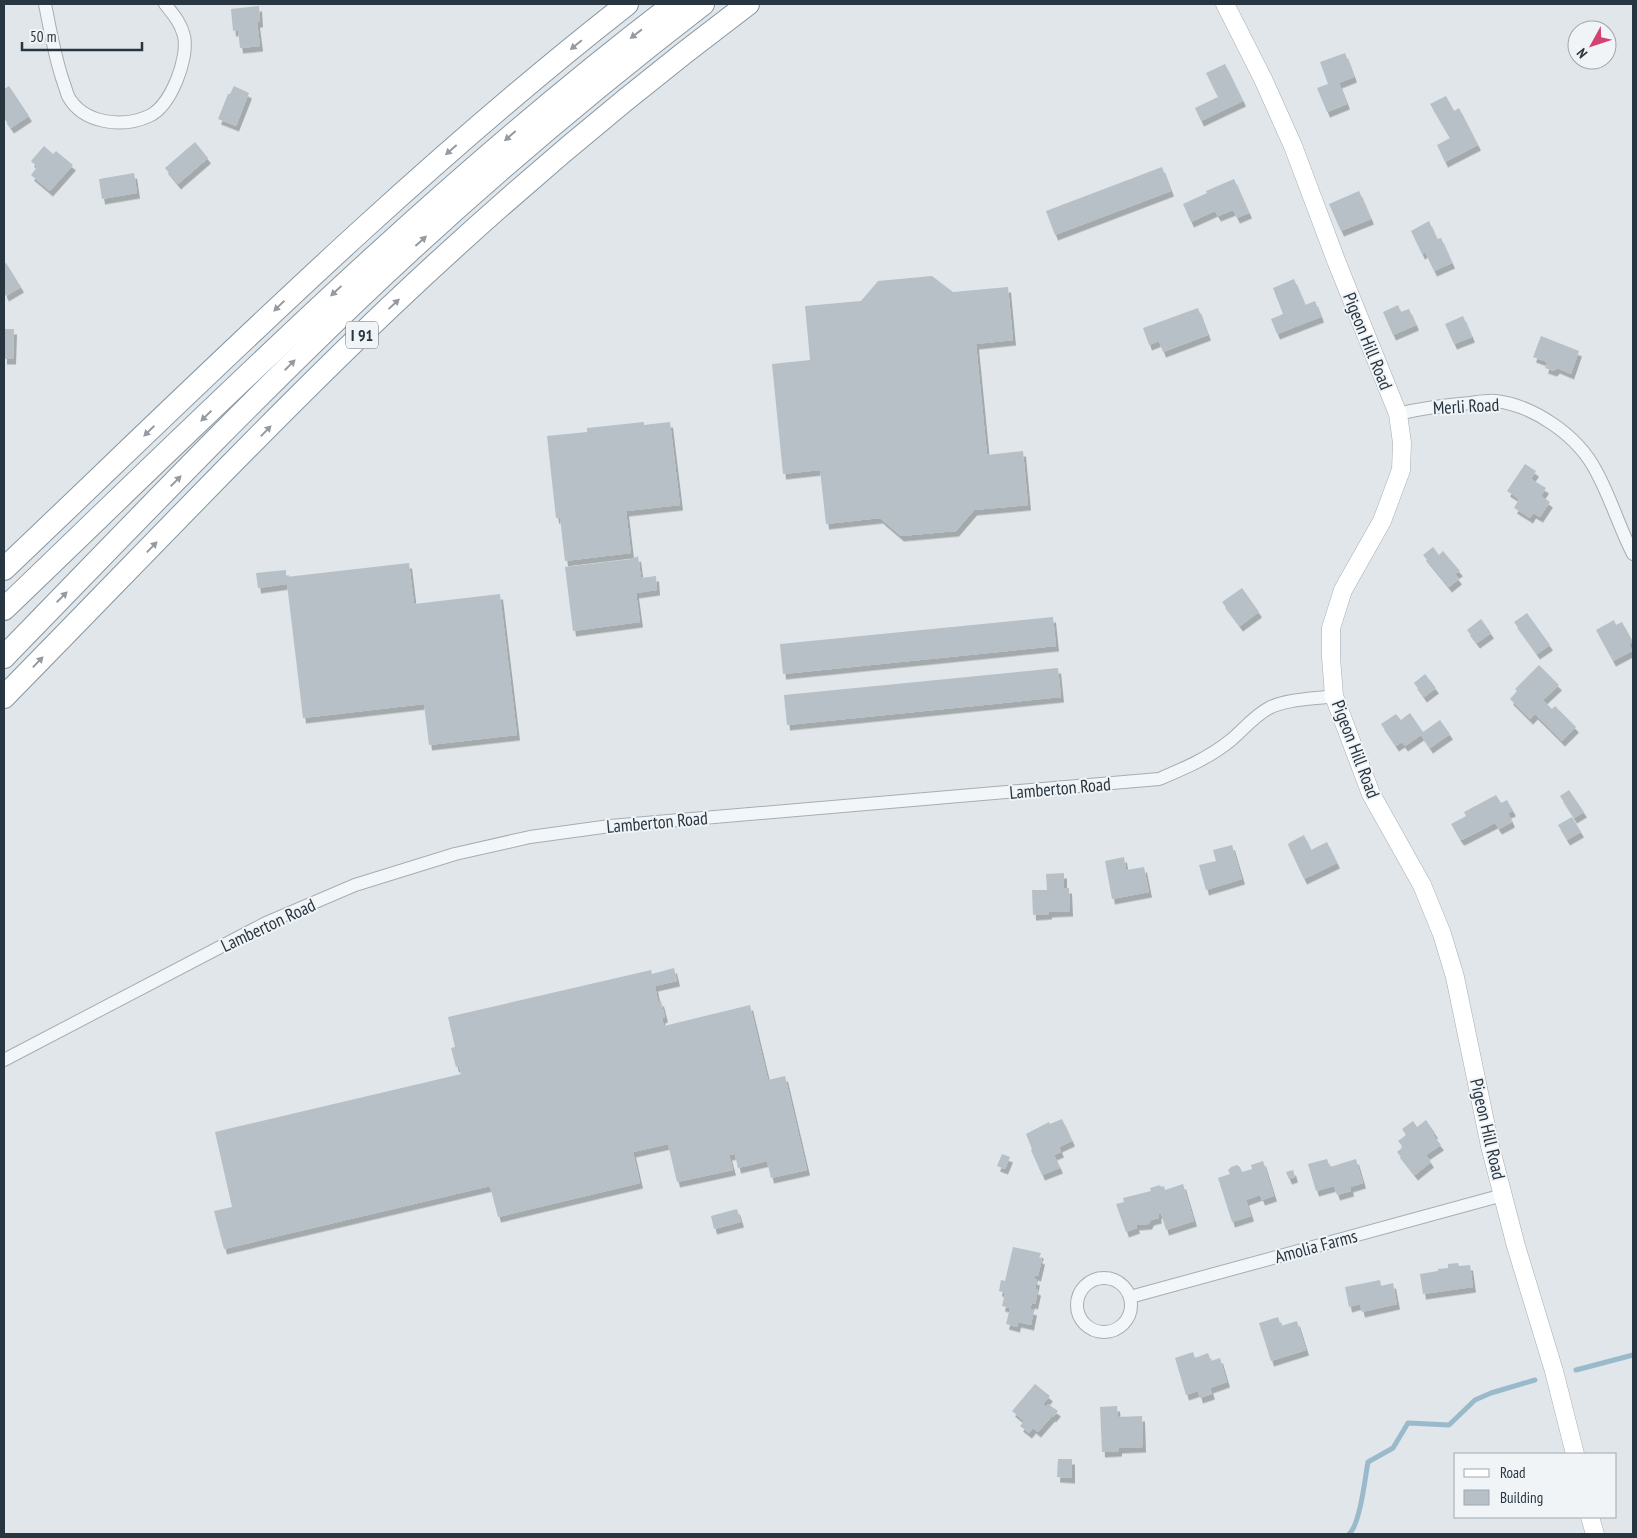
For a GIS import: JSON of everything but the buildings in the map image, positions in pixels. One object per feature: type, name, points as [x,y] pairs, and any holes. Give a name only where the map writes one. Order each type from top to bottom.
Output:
[{"type":"highway","points":[[4,570],[381,211],[511,98],[627,4]]},
{"type":"highway","points":[[4,608],[323,304],[428,207],[546,105],[674,4]]},
{"type":"highway","points":[[4,657],[267,389],[367,291],[532,142],[618,70],[702,4]]},
{"type":"highway","name":"I 91","points":[[4,697],[295,401],[416,283],[578,139],[651,79],[748,4]]},
{"type":"street","points":[[45,4],[54,54],[69,96],[79,110],[96,119],[126,123],[151,116],[165,102],[176,82],[184,60],[184,38],[178,20],[165,4]]},
{"type":"street","name":"Pigeon Hill Road","points":[[1225,4],[1279,115],[1398,414],[1402,443],[1401,470],[1382,521],[1343,590],[1332,628],[1331,657],[1334,696],[1371,794],[1422,885],[1442,934],[1455,977],[1490,1146],[1554,1371],[1574,1453]]},
{"type":"street","name":"Merli Road","points":[[1398,414],[1432,406],[1495,401],[1519,406],[1557,426],[1578,445],[1596,470],[1633,554]]},
{"type":"street","name":"Lamberton Road","points":[[4,1060],[266,923],[355,885],[455,854],[530,837],[610,826],[1159,779],[1198,763],[1230,742],[1257,716],[1269,708],[1280,704],[1334,696]]},
{"type":"street","name":"Amolia Farms","points":[[1130,1297],[1503,1195]]},
{"type":"street","points":[[1103,1278],[1116,1281],[1122,1285],[1130,1297],[1130,1312],[1127,1320],[1115,1330],[1100,1332],[1093,1329],[1087,1326],[1078,1312],[1078,1304],[1083,1289],[1089,1283],[1096,1280],[1103,1278]]},
{"type":"street","points":[[1590,1518],[1595,1534]]},
{"type":"waterway","points":[[1576,1370],[1633,1355]]},
{"type":"waterway","points":[[1349,1534],[1353,1529],[1359,1511],[1368,1462],[1393,1448],[1408,1423],[1449,1425],[1475,1400],[1491,1393],[1535,1380]]}]
